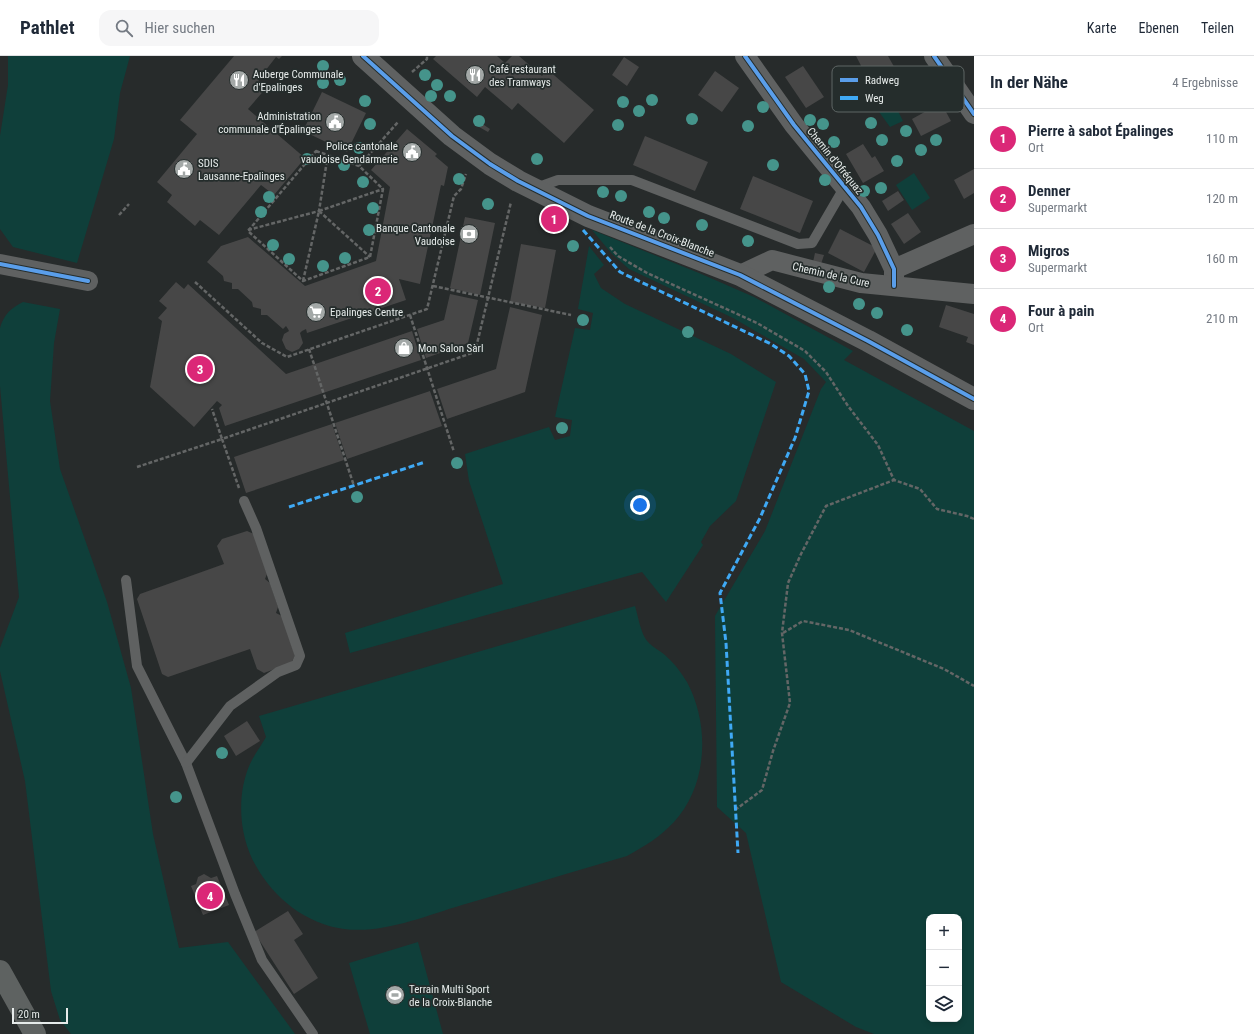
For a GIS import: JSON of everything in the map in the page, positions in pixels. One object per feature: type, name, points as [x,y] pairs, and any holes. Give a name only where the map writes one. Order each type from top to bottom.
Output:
[{"type":"main road","points":[[0,971],[35,1034]]},
{"type":"street","name":"Route de la Croix-Blanche","points":[[363,56],[464,146],[532,189],[588,216],[740,274],[868,341],[974,399]]},
{"type":"street","name":"Chemin d'Ofréquaz","points":[[745,56],[794,125],[864,212],[878,235],[894,277]]},
{"type":"street","points":[[934,56],[941,66]]},
{"type":"street","points":[[964,100],[974,114]]},
{"type":"street","points":[[894,277],[974,234]]},
{"type":"street","name":"Chemin de la Cure","points":[[740,274],[772,260],[861,283],[894,277],[974,294]]},
{"type":"street","points":[[0,264],[88,281]]},
{"type":"lane","points":[[532,189],[558,180],[632,180],[798,244],[812,243],[844,188]]},
{"type":"lane","points":[[186,763],[230,706],[278,672],[296,665],[300,656],[256,528],[244,501]]},
{"type":"lane","points":[[126,580],[137,666],[186,763],[235,894],[262,960],[313,1034]]},
{"type":"path","points":[[412,72],[427,59],[427,56]]},
{"type":"path","points":[[359,166],[398,122]]},
{"type":"path","points":[[248,231],[316,151],[359,166],[383,189]]},
{"type":"path","points":[[303,281],[328,154]]},
{"type":"path","points":[[196,282],[262,344],[287,357],[427,309],[454,196],[461,189],[466,174]]},
{"type":"path","points":[[248,231],[318,211],[383,189]]},
{"type":"path","points":[[370,256],[383,189]]},
{"type":"path","points":[[136,467],[475,352],[511,202]]},
{"type":"path","points":[[120,215],[129,204]]},
{"type":"path","points":[[318,211],[370,256]]},
{"type":"path","points":[[248,231],[303,281]]},
{"type":"path","points":[[608,245],[618,256],[647,273],[757,323],[805,351],[826,372],[848,406],[878,445],[894,480]]},
{"type":"path","points":[[303,281],[370,256]]},
{"type":"path","points":[[433,286],[570,315]]},
{"type":"path","points":[[410,315],[454,452]]},
{"type":"path","points":[[309,349],[354,486]]},
{"type":"path","points":[[212,409],[244,501]]},
{"type":"path","points":[[735,810],[762,790],[773,751],[790,703],[782,633],[788,583],[826,506],[894,480],[920,489],[937,510],[974,519]]},
{"type":"path","points":[[782,633],[803,621],[849,630],[944,669],[974,686]]},
{"type":"green space","points":[[8,56],[130,56],[120,93],[114,139],[77,263],[13,247],[0,229],[0,136],[8,85]]},
{"type":"green space","points":[[879,112],[898,112],[903,121],[890,127]]},
{"type":"green space","points":[[914,173],[930,198],[912,210],[896,185]]},
{"type":"green space","points":[[592,230],[754,297],[853,351],[844,360],[974,431],[974,1034],[874,1034],[856,1027],[781,982],[746,833],[717,807],[715,616],[765,531],[821,389],[826,382],[804,359],[733,318],[629,269],[612,254]]},
{"type":"green space","points":[[589,246],[604,265],[594,274],[601,288],[625,304],[731,354],[776,382],[736,501],[710,526],[701,542],[703,545],[666,602],[642,572],[350,653],[345,633],[503,584],[469,481],[465,454],[549,427],[555,440],[570,436],[572,420],[555,417],[575,328],[590,330],[593,313],[578,309]]},
{"type":"green space","points":[[23,302],[60,309],[54,343],[50,401],[60,469],[107,602],[131,688],[153,834],[179,948],[228,942],[295,1034],[71,1034],[60,1020],[51,991],[25,781],[0,671],[0,648],[19,597],[0,386],[0,328],[8,312]]},
{"type":"green space","points":[[635,606],[642,631],[647,641],[671,660],[687,682],[694,699],[702,735],[702,754],[694,791],[674,822],[658,837],[627,856],[419,919],[389,927],[374,929],[344,929],[317,922],[292,908],[263,878],[250,855],[241,816],[241,802],[246,776],[252,761],[266,737],[259,716]]},
{"type":"green space","name":"Terrain Multi Sport de la Croix-Blanche","points":[[418,942],[443,1034],[370,1034],[349,963]]},
{"type":"building","points":[[234,56],[282,56],[279,59],[276,57],[258,80],[267,87],[248,109],[305,158],[274,195],[261,185],[219,235],[200,220],[195,226],[167,202],[172,195],[157,182],[197,134],[180,120]]},
{"type":"building","points":[[436,56],[497,56],[505,63],[512,56],[519,56],[542,76],[547,69],[594,110],[564,143],[518,103],[512,110],[485,87],[477,97],[433,59]]},
{"type":"building","points":[[856,56],[888,56],[894,66],[861,66]]},
{"type":"building","points":[[624,57],[639,67],[627,86],[612,75]]},
{"type":"building","points":[[803,66],[824,97],[806,108],[785,77]]},
{"type":"building","points":[[715,71],[739,88],[722,112],[698,95]]},
{"type":"building","name":"Administration communale d'Épalinges","points":[[322,92],[366,113],[347,152],[303,131]]},
{"type":"building","points":[[925,112],[946,112],[951,121],[921,136],[912,119]]},
{"type":"building","points":[[481,123],[490,129],[488,132],[479,127]]},
{"type":"building","points":[[407,129],[437,154],[435,156],[448,167],[444,186],[441,185],[420,284],[399,279],[406,300],[307,333],[306,329],[300,333],[303,343],[299,349],[292,352],[286,349],[282,340],[284,334],[289,331],[286,326],[283,329],[267,315],[261,315],[261,309],[253,307],[252,302],[238,289],[232,289],[232,283],[224,281],[223,276],[207,262],[221,246],[248,237],[305,286],[376,261],[390,187],[371,170]]},
{"type":"building","points":[[645,136],[708,162],[695,191],[633,165]]},
{"type":"building","points":[[863,144],[872,158],[875,156],[884,171],[863,183],[846,154]]},
{"type":"building","points":[[974,169],[974,193],[964,199],[954,180]]},
{"type":"building","points":[[753,176],[813,201],[800,233],[740,209]]},
{"type":"building","points":[[898,191],[904,200],[888,211],[882,201]]},
{"type":"building","points":[[908,213],[921,232],[904,244],[891,224]]},
{"type":"building","points":[[465,217],[495,223],[480,295],[450,288]]},
{"type":"building","points":[[840,229],[877,248],[864,272],[828,253]]},
{"type":"building","points":[[521,244],[556,250],[545,308],[510,302]]},
{"type":"building","points":[[815,253],[824,255],[821,264],[813,262]]},
{"type":"building","points":[[176,282],[184,289],[188,284],[286,374],[412,331],[421,360],[225,426],[219,408],[222,405],[217,401],[194,427],[150,387],[162,321],[158,318],[167,308],[159,301]]},
{"type":"building","points":[[450,294],[478,300],[468,343],[426,358],[417,329],[444,320]]},
{"type":"building","points":[[946,305],[974,314],[974,345],[966,342],[968,337],[939,327]]},
{"type":"building","points":[[510,307],[542,315],[525,392],[447,419],[437,389],[496,369]]},
{"type":"building","points":[[430,391],[442,426],[347,459],[335,423]]},
{"type":"building","points":[[332,424],[344,460],[246,493],[234,457]]},
{"type":"building","points":[[247,531],[254,534],[267,574],[265,579],[270,583],[278,607],[276,613],[282,616],[295,656],[291,663],[264,673],[257,669],[250,649],[168,677],[162,674],[137,599],[140,594],[224,564],[217,546],[222,539]]},
{"type":"building","points":[[247,721],[260,741],[236,756],[224,736]]},
{"type":"building","points":[[204,874],[211,878],[217,876],[229,905],[203,915],[191,886],[196,884],[198,877]]},
{"type":"building","points":[[288,911],[303,934],[294,940],[318,978],[294,994],[254,932]]},
{"type":"marked path","points":[[583,230],[620,272],[771,344],[789,356],[805,374],[809,391],[795,438],[760,518],[720,593],[726,643],[738,853]]},
{"type":"marked path","points":[[289,507],[425,462]]},
{"type":"cycle path","points":[[363,56],[452,136],[490,164],[518,181],[588,216],[740,275],[868,341],[974,399]]},
{"type":"cycle path","points":[[745,56],[794,125],[861,207],[878,235],[894,269],[894,286]]},
{"type":"cycle path","points":[[934,56],[941,66]]},
{"type":"cycle path","points":[[964,100],[974,114]]},
{"type":"cycle path","points":[[0,264],[88,281]]},
{"type":"place","name":"Café restaurant des Tramways","points":[[475,75]]},
{"type":"place","name":"Auberge Communale d'Epalinges","points":[[239,80]]},
{"type":"place","name":"Administration communale d'Épalinges","points":[[335,122]]},
{"type":"place","name":"Police cantonale vaudoise Gendarmerie","points":[[412,152]]},
{"type":"place","name":"SDIS Lausanne-Epalinges","points":[[184,169]]},
{"type":"place","name":"Pierre à sabot Épalinges","points":[[554,219]]},
{"type":"place","name":"Banque Cantonale Vaudoise","points":[[469,234]]},
{"type":"place","name":"Denner","points":[[378,291]]},
{"type":"place","name":"Epalinges Centre","points":[[316,312]]},
{"type":"place","name":"Mon Salon Sàrl","points":[[404,348]]},
{"type":"place","name":"Migros","points":[[200,369]]},
{"type":"place","name":"Four à pain","points":[[210,896]]},
{"type":"place","name":"Terrain Multi Sport de la Croix-Blanche","points":[[395,995]]}]
